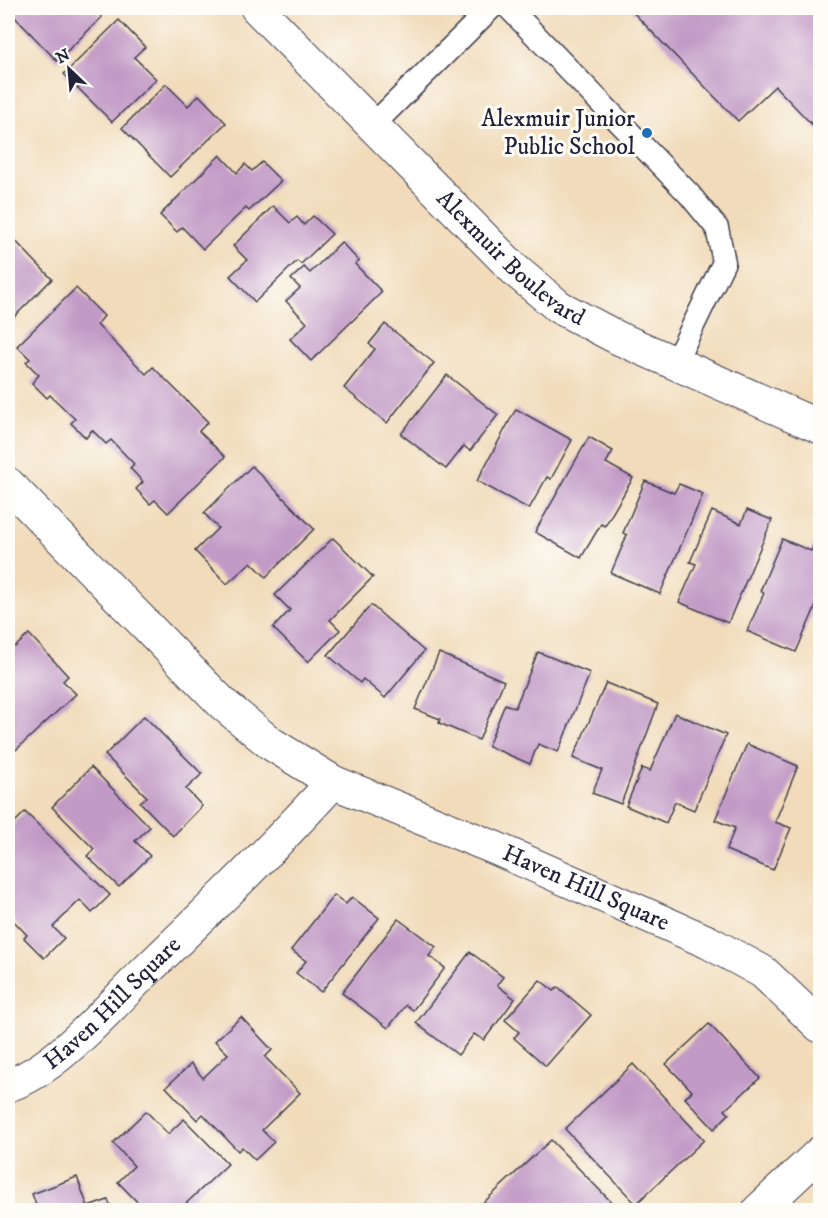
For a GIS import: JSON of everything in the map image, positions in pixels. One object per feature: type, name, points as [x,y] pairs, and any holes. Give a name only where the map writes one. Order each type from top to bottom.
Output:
[{"type":"street","name":"Alexmuir Boulevard","points":[[257,8],[516,271],[559,308],[675,365],[820,427]]},
{"type":"street","name":"Haven Hill Square","points":[[8,484],[222,704],[270,743],[333,782],[495,848],[708,942],[763,972],[820,1026]]},
{"type":"street","name":"Haven Hill Square","points":[[8,1085],[18,1082],[64,1051],[285,836],[333,782]]},
{"type":"street","points":[[759,1210],[820,1153]]},
{"type":"lane","points":[[373,125],[491,8]]},
{"type":"lane","points":[[509,8],[689,194],[717,228],[724,262],[675,365]]},
{"type":"building","points":[[10,8],[92,8],[102,17],[57,61],[8,10]]},
{"type":"building","points":[[629,8],[820,8],[820,133],[775,86],[738,121]]},
{"type":"building","points":[[119,20],[145,47],[134,57],[156,79],[112,122],[64,74]]},
{"type":"building","points":[[166,84],[188,106],[199,95],[226,123],[170,177],[122,128]]},
{"type":"building","points":[[220,155],[237,173],[245,164],[252,171],[262,162],[281,181],[249,211],[246,208],[203,249],[182,227],[177,232],[160,215]]},
{"type":"building","points":[[273,206],[290,223],[297,217],[304,225],[313,216],[332,234],[301,264],[297,261],[255,302],[230,276],[247,260],[233,246]]},
{"type":"building","points":[[8,233],[52,279],[8,323]]},
{"type":"building","points":[[341,242],[359,261],[355,264],[382,292],[311,361],[290,339],[307,323],[286,301],[300,288],[291,279],[304,267],[310,273]]},
{"type":"building","points":[[76,288],[104,316],[97,325],[146,374],[153,367],[208,422],[199,431],[225,457],[168,513],[155,500],[150,504],[136,489],[143,482],[130,468],[134,464],[111,440],[106,444],[92,430],[86,438],[71,423],[75,419],[50,395],[47,398],[32,383],[39,375],[26,362],[30,359],[17,346]]},
{"type":"building","points":[[385,324],[434,363],[387,423],[344,388],[375,349],[369,344]]},
{"type":"building","points":[[447,375],[498,415],[470,451],[464,446],[446,469],[401,434]]},
{"type":"building","points":[[516,409],[572,440],[551,479],[547,477],[529,509],[477,481]]},
{"type":"building","points":[[589,437],[613,451],[606,463],[633,478],[605,526],[601,524],[581,558],[535,532]]},
{"type":"building","points":[[252,466],[314,529],[266,577],[251,562],[227,584],[195,551],[218,528],[204,513]]},
{"type":"building","points":[[645,481],[674,493],[679,484],[703,494],[660,594],[611,573],[627,535],[623,533]]},
{"type":"building","points":[[747,510],[772,520],[728,623],[679,602],[696,564],[690,562],[712,511],[741,524]]},
{"type":"building","points":[[333,538],[373,577],[330,620],[340,630],[308,662],[273,628],[290,610],[275,595]]},
{"type":"building","points":[[782,539],[811,551],[815,542],[820,544],[820,596],[796,652],[747,631],[764,593],[760,591]]},
{"type":"building","points":[[371,605],[424,651],[385,698],[363,679],[360,683],[328,655]]},
{"type":"building","points":[[29,634],[68,676],[63,681],[76,694],[16,750],[8,740],[8,639],[15,647]]},
{"type":"building","points":[[538,652],[590,673],[558,752],[538,744],[530,764],[488,746],[505,704],[515,708]]},
{"type":"building","points":[[439,653],[504,681],[479,740],[439,723],[440,719],[415,709]]},
{"type":"building","points":[[606,683],[658,704],[621,804],[592,793],[602,770],[573,758]]},
{"type":"building","points":[[675,713],[726,735],[694,810],[675,802],[666,823],[626,806],[642,768],[650,771]]},
{"type":"building","points":[[144,716],[202,774],[186,789],[202,806],[173,836],[140,802],[147,797],[105,755]]},
{"type":"building","points":[[747,744],[798,766],[775,822],[791,828],[773,870],[726,850],[735,828],[715,820]]},
{"type":"building","points":[[91,767],[150,827],[135,841],[150,856],[119,887],[87,856],[94,849],[52,807]]},
{"type":"building","points":[[25,812],[110,895],[92,913],[80,900],[53,927],[64,938],[44,958],[24,938],[27,935],[8,915],[8,864],[12,860],[8,855],[8,829]]},
{"type":"building","points":[[334,895],[346,904],[352,897],[379,918],[321,992],[296,973],[306,961],[291,950]]},
{"type":"building","points":[[398,919],[436,947],[429,956],[445,968],[413,1010],[406,1005],[388,1028],[342,993]]},
{"type":"building","points":[[470,952],[503,977],[497,985],[515,999],[484,1040],[474,1034],[458,1055],[416,1023]]},
{"type":"building","points":[[540,980],[554,991],[558,987],[591,1015],[546,1066],[514,1038],[519,1032],[505,1020]]},
{"type":"building","points":[[241,1017],[272,1050],[265,1057],[300,1093],[262,1130],[274,1142],[255,1160],[242,1147],[238,1151],[203,1114],[197,1120],[166,1087],[191,1064],[203,1078],[228,1054],[215,1041]]},
{"type":"building","points":[[709,1024],[760,1078],[725,1110],[729,1114],[714,1129],[685,1098],[692,1091],[666,1064]]},
{"type":"building","points":[[633,1064],[704,1140],[636,1204],[565,1129]]},
{"type":"building","points":[[146,1111],[168,1134],[184,1119],[228,1164],[179,1210],[145,1210],[118,1182],[134,1166],[113,1143]]},
{"type":"building","points":[[551,1140],[619,1210],[488,1210],[482,1204]]},
{"type":"building","points":[[77,1177],[88,1207],[108,1200],[112,1210],[38,1210],[32,1194]]},
{"type":"place","name":"Alexmuir Junior Public School","points":[[647,133]]}]
